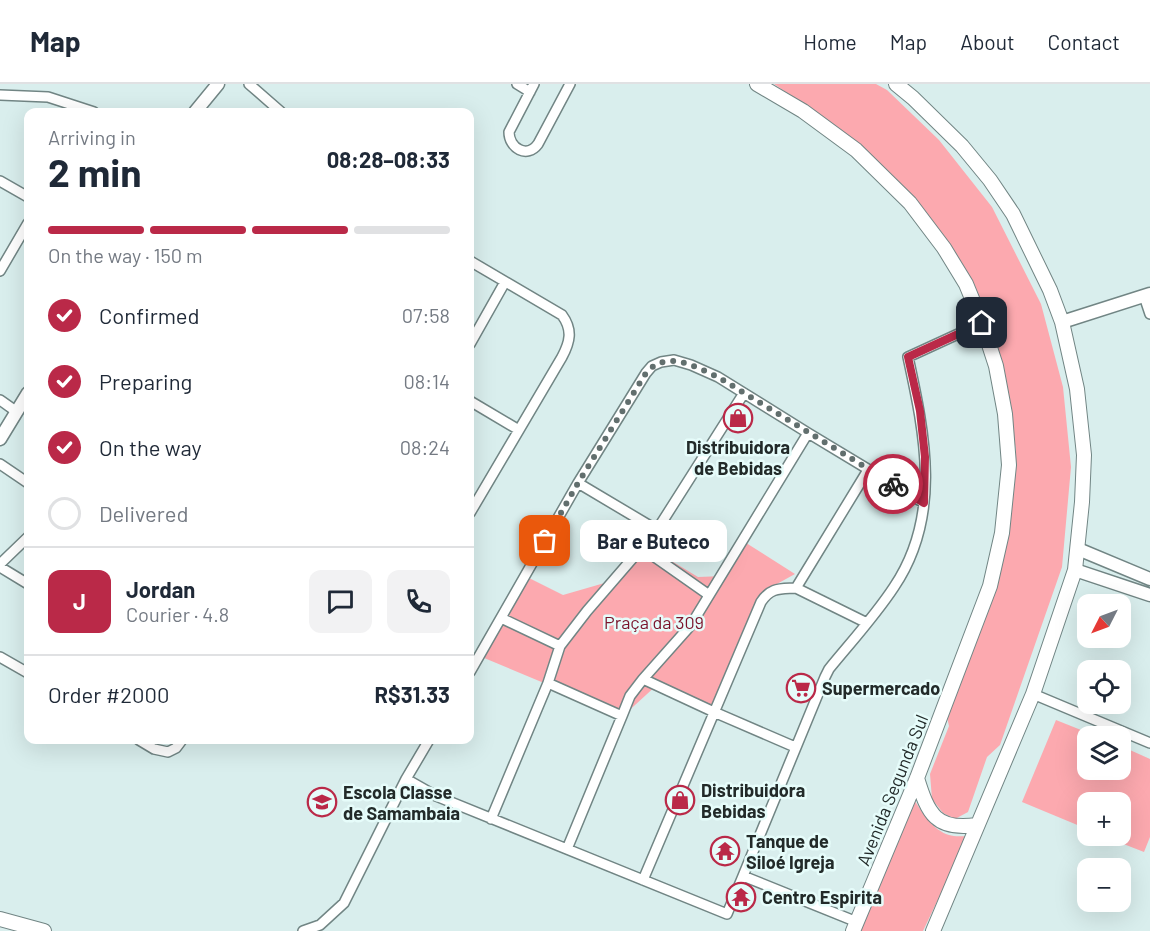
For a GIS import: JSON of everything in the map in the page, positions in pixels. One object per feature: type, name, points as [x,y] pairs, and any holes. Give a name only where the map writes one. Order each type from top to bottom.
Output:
[{"type":"main road","name":"Avenida Segunda Sul","points":[[757,84],[795,105],[856,150],[910,203],[944,248],[966,284],[982,323],[996,366],[1005,414],[1009,465],[1002,532],[990,586],[917,778],[855,927]]},
{"type":"main road","points":[[896,84],[914,98],[962,146],[990,180],[1013,214],[1050,290],[1062,322],[1077,389],[1083,455],[1082,502],[1076,570],[1033,694],[933,931]]},
{"type":"main road","points":[[917,778],[925,802],[932,814],[946,825],[966,827],[977,825]]},
{"type":"main road","points":[[0,919],[44,931]]},
{"type":"street","points":[[198,108],[218,84]]},
{"type":"street","points":[[249,84],[276,108]]},
{"type":"street","points":[[517,84],[532,88],[509,132],[512,144],[524,152],[534,149],[538,144],[570,84]]},
{"type":"street","points":[[0,95],[48,97],[75,108]]},
{"type":"street","points":[[0,181],[24,194]]},
{"type":"street","points":[[0,271],[24,230]]},
{"type":"street","points":[[474,263],[562,315],[567,322],[570,337],[568,346],[474,506]]},
{"type":"street","points":[[474,337],[505,282]]},
{"type":"street","points":[[1062,322],[1147,295],[1150,314]]},
{"type":"street","points":[[406,779],[436,796],[727,914],[829,669],[894,588],[913,553],[922,520],[925,457],[920,411],[908,357],[982,323]]},
{"type":"street","points":[[474,656],[501,618],[578,483],[646,373],[651,366],[661,362],[674,360],[718,377],[924,503]]},
{"type":"street","points":[[491,819],[548,683],[560,646],[594,602],[657,530],[744,393]]},
{"type":"street","points":[[0,400],[17,412]]},
{"type":"street","points":[[0,439],[24,400]]},
{"type":"street","points":[[474,403],[519,430]]},
{"type":"street","points":[[567,849],[630,696],[691,625],[808,433]]},
{"type":"street","points":[[0,464],[24,480]]},
{"type":"street","points":[[796,588],[868,470]]},
{"type":"street","points":[[578,483],[657,530]]},
{"type":"street","points":[[24,541],[0,565],[24,581]]},
{"type":"street","points":[[642,548],[709,595]]},
{"type":"street","points":[[1078,549],[1150,579]]},
{"type":"street","points":[[1076,570],[1150,596]]},
{"type":"street","points":[[643,880],[757,611],[766,595],[772,590],[796,588],[867,623]]},
{"type":"street","points":[[501,618],[560,646]]},
{"type":"street","points":[[0,657],[24,671]]},
{"type":"street","points":[[643,679],[795,747]]},
{"type":"street","points":[[548,683],[622,716]]},
{"type":"street","points":[[1033,694],[1150,743]]},
{"type":"street","points":[[146,744],[154,749],[168,752],[179,744]]},
{"type":"street","points":[[303,931],[320,925],[344,903],[406,779],[427,744]]},
{"type":"street","points":[[743,876],[855,927]]},
{"type":"green space","points":[[774,84],[876,84],[887,90],[939,140],[992,207],[1041,304],[1063,387],[1071,467],[1062,567],[1000,745],[987,757],[968,812],[955,819],[943,813],[932,799],[930,774],[949,726],[947,717],[1008,529],[1016,450],[995,340],[974,284],[943,235],[893,176],[840,129]]},
{"type":"green space","name":"Praça da 309","points":[[637,540],[698,577],[724,576],[743,541],[795,574],[766,590],[757,602],[711,708],[658,684],[623,716],[477,655],[525,576],[563,595],[608,582]]},
{"type":"green space","points":[[1056,720],[1077,728],[1077,780],[1131,780],[1131,750],[1150,759],[1150,837],[1144,852],[1129,846],[1131,846],[1131,792],[1077,792],[1077,825],[1022,802]]},
{"type":"green space","points":[[915,801],[925,816],[943,833],[951,836],[968,836],[923,931],[860,931]]},
{"type":"way so far","points":[[545,541],[646,373],[651,366],[661,362],[674,360],[718,377],[893,484]]},
{"type":"place","name":"Distribuidora de Bebidas","points":[[738,418]]},
{"type":"place","name":"Bar e Buteco","points":[[545,541]]},
{"type":"place","name":"Supermercado","points":[[801,688]]},
{"type":"place","name":"Distribuidora Bebidas","points":[[680,800]]},
{"type":"place","name":"Escola Classe de Samambaia","points":[[322,802]]},
{"type":"place","name":"Tanque de Siloé Igreja","points":[[725,851]]},
{"type":"place","name":"Centro Espirita","points":[[741,897]]},
{"type":"route","points":[[893,484],[924,503],[925,457],[920,411],[908,357],[982,323]]}]
